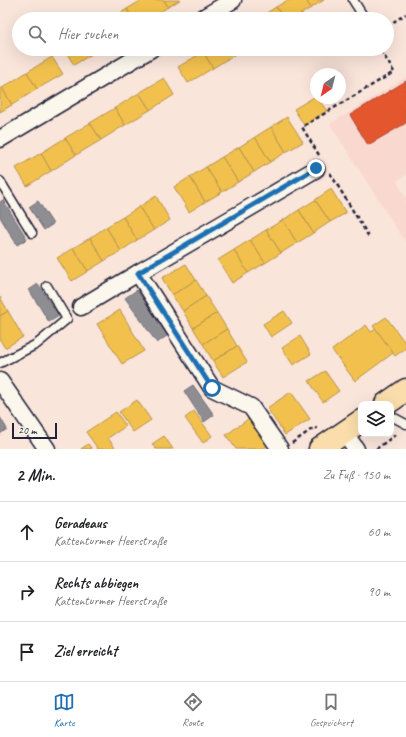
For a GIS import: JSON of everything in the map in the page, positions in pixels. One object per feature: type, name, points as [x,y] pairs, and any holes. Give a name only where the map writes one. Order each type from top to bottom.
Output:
[{"type":"main road","points":[[390,401],[406,390]]},
{"type":"main road","points":[[320,449],[354,434]]},
{"type":"street","points":[[213,12],[233,0]]},
{"type":"street","points":[[0,139],[139,56]]},
{"type":"street","points":[[81,307],[321,165]]},
{"type":"street","points":[[138,273],[212,388],[251,407],[280,449]]},
{"type":"street","points":[[0,381],[47,449]]},
{"type":"lane","points":[[353,0],[361,12]]},
{"type":"lane","points":[[0,181],[32,234]]},
{"type":"lane","points":[[0,363],[37,344],[67,319],[47,286]]},
{"type":"lane","points":[[394,418],[406,424]]},
{"type":"path","points":[[394,22],[406,14]]},
{"type":"path","points":[[369,237],[321,165],[302,127],[394,72],[384,56]]},
{"type":"path","points":[[376,449],[400,432]]},
{"type":"shaded area","points":[[406,77],[406,175],[397,181],[406,198],[406,243],[330,124]]},
{"type":"building: Wohnen","points":[[142,0],[164,0],[168,7],[160,12],[128,12],[127,9]]},
{"type":"building: Wohnen","points":[[164,0],[180,0],[168,7]]},
{"type":"building: Wohnen","points":[[288,0],[306,0],[311,8],[304,12],[279,12],[276,7]]},
{"type":"building: Wohnen","points":[[306,0],[324,0],[311,8]]},
{"type":"building: Wohnen","points":[[276,7],[279,12],[268,12]]},
{"type":"building: Wohnen","points":[[68,56],[89,56],[74,65]]},
{"type":"building: Wohnen","points":[[196,56],[206,56],[213,68],[188,83],[178,67]]},
{"type":"building: Wohnen","points":[[206,56],[232,56],[213,68]]},
{"type":"building: Wohnen","points":[[52,57],[63,74],[37,89],[27,72]]},
{"type":"building: Wohnen","points":[[27,72],[37,89],[12,105],[2,88]]},
{"type":"building: Wohnen","points":[[164,78],[174,95],[150,110],[139,93]]},
{"type":"building: Wohnen","points":[[2,88],[12,105],[0,112],[0,89]]},
{"type":"building: Wohnen","points":[[139,93],[150,110],[125,125],[115,108]]},
{"type":"building: Wohnen","points":[[310,100],[310,104],[322,104],[327,111],[304,125],[294,109]]},
{"type":"building: Wohnen","points":[[115,108],[125,125],[101,140],[90,123]]},
{"type":"building: Wohnen","points":[[287,117],[303,142],[286,152],[271,127]]},
{"type":"building: Wohnen","points":[[90,123],[101,140],[76,155],[65,138]]},
{"type":"building: Wohnen","points":[[271,127],[286,152],[270,162],[255,137]]},
{"type":"building: Wohnen","points":[[255,137],[270,162],[254,172],[239,147]]},
{"type":"building: Wohnen","points":[[65,138],[76,155],[51,171],[41,153]]},
{"type":"building: Wohnen","points":[[239,147],[254,172],[238,182],[222,157]]},
{"type":"building: Wohnen","points":[[41,153],[51,171],[27,186],[16,168]]},
{"type":"building: Wohnen","points":[[222,157],[238,182],[222,192],[206,167]]},
{"type":"building: Wohnen","points":[[206,167],[222,192],[205,202],[190,177]]},
{"type":"building: Wohnen","points":[[190,177],[205,202],[189,212],[174,187]]},
{"type":"building: Wohnen","points":[[331,189],[346,213],[330,222],[315,200]]},
{"type":"building: Wohnen","points":[[156,196],[170,220],[154,230],[139,207]]},
{"type":"building: Wohnen","points":[[315,200],[330,222],[313,233],[299,210]]},
{"type":"building: Wohnen","points":[[139,207],[154,230],[137,240],[123,217]]},
{"type":"building: Wohnen","points":[[299,210],[313,233],[297,243],[283,220]]},
{"type":"building: Wohnen","points":[[123,217],[137,240],[121,251],[106,227]]},
{"type":"building: Wohnen","points":[[283,220],[297,243],[281,253],[266,230]]},
{"type":"building: Wohnen","points":[[106,227],[121,251],[104,261],[90,238]]},
{"type":"building: Wohnen","points":[[266,230],[281,253],[265,263],[250,240]]},
{"type":"building: Wohnen","points":[[90,238],[104,261],[88,271],[73,248]]},
{"type":"building: Wohnen","points":[[250,240],[265,263],[248,273],[234,250]]},
{"type":"building: Wohnen","points":[[73,248],[88,271],[72,281],[57,258]]},
{"type":"building: Wohnen","points":[[234,250],[248,273],[232,283],[218,260]]},
{"type":"building: Wohnen","points":[[186,264],[196,280],[172,295],[162,278]]},
{"type":"building: Wohnen","points":[[196,280],[206,296],[183,311],[172,295]]},
{"type":"building: Wohnen","points":[[206,296],[217,313],[193,328],[183,311]]},
{"type":"building: Wohnen","points":[[0,297],[8,311],[0,316]]},
{"type":"building: Wohnen","points":[[120,310],[144,351],[122,364],[97,324]]},
{"type":"building: Wohnen","points":[[8,311],[23,337],[5,348],[0,340],[0,316]]},
{"type":"building: Wohnen","points":[[284,311],[292,323],[271,337],[263,324]]},
{"type":"building: Wohnen","points":[[217,313],[227,329],[203,344],[193,328]]},
{"type":"building: Wohnen","points":[[386,317],[406,344],[406,348],[395,356],[373,326]]},
{"type":"building: Wohnen","points":[[366,325],[371,332],[376,329],[393,353],[355,381],[332,350]]},
{"type":"building: Wohnen","points":[[227,329],[237,346],[213,361],[203,344]]},
{"type":"building: Wohnen","points":[[300,336],[311,354],[293,365],[282,348]]},
{"type":"building: Wohnen","points":[[237,346],[247,362],[223,377],[213,361]]},
{"type":"building: Wohnen","points":[[325,371],[339,391],[323,402],[309,381]]},
{"type":"building: Wohnen","points":[[291,392],[310,419],[285,435],[267,408]]},
{"type":"building: Wohnen","points":[[137,400],[151,420],[133,432],[119,412]]},
{"type":"building: Wohnen","points":[[194,411],[212,436],[203,443],[185,418]]},
{"type":"building: Wohnen","points":[[116,412],[126,426],[108,438],[116,449],[98,449],[86,432]]},
{"type":"building: Wohnen","points":[[251,417],[270,444],[263,449],[236,449],[226,435]]},
{"type":"building: Wohnen","points":[[164,436],[173,449],[156,449],[152,444]]},
{"type":"building: Wohnen","points":[[88,444],[92,449],[81,449]]},
{"type":"building: Handel","points":[[406,81],[406,123],[368,145],[350,115]]},
{"type":"building: Industrie","points":[[3,200],[27,239],[17,245],[0,217],[0,202]]},
{"type":"building: Industrie","points":[[38,201],[53,224],[44,230],[29,207]]},
{"type":"building: Industrie","points":[[38,284],[59,316],[49,322],[29,290]]},
{"type":"building: Industrie","points":[[137,290],[168,335],[157,343],[125,298]]},
{"type":"building: Industrie","points":[[193,385],[214,415],[204,422],[184,391]]},
{"type":"building: Industrie","points":[[0,417],[7,429],[0,434]]},
{"type":"route","points":[[212,388],[138,273],[316,168]]}]
